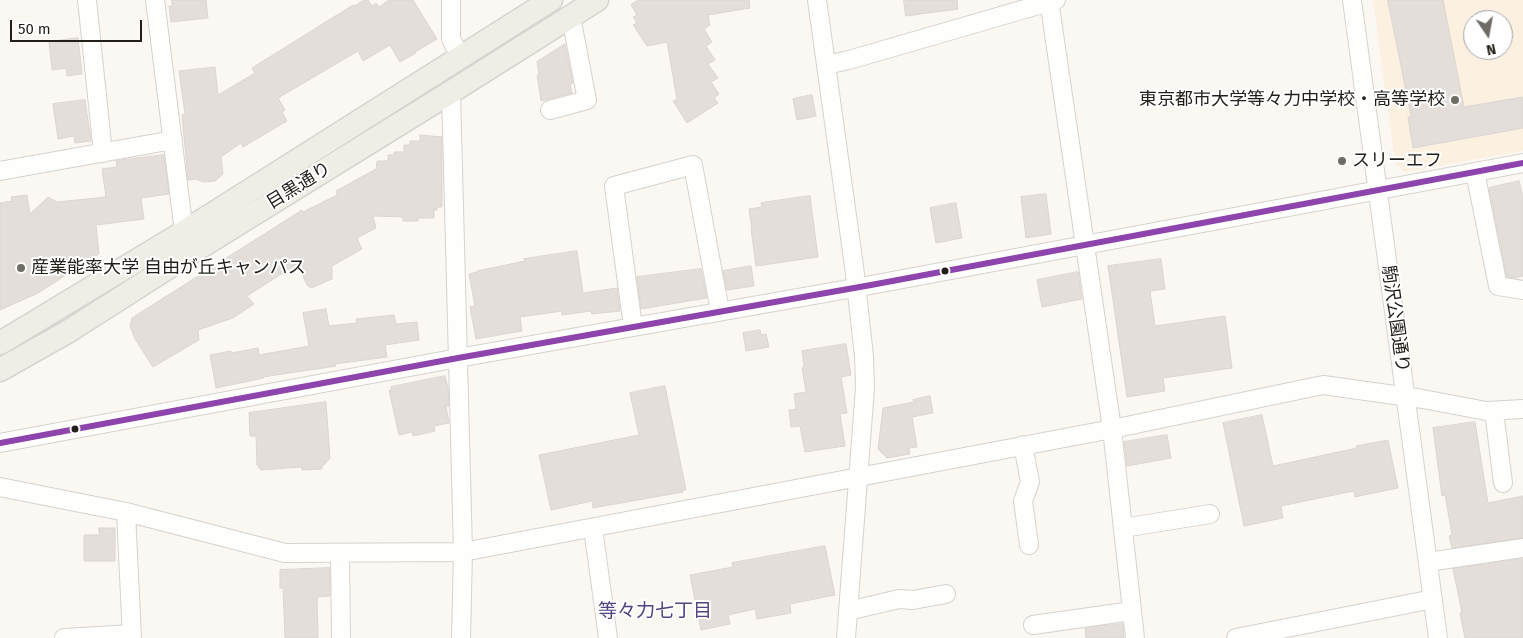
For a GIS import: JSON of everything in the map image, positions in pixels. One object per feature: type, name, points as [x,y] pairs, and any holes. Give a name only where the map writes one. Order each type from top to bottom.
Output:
[{"type":"main road","name":"目黒通り","points":[[0,343],[184,232],[551,0]]},
{"type":"main road","name":"目黒通り","points":[[0,370],[69,331],[597,0]]},
{"type":"street","points":[[87,0],[103,153]]},
{"type":"street","points":[[155,0],[184,232]]},
{"type":"street","points":[[450,0],[451,39],[461,58]]},
{"type":"street","points":[[817,0],[864,356],[865,388],[846,638]]},
{"type":"street","name":"駒沢公園通り","points":[[1352,0],[1438,638]]},
{"type":"street","points":[[826,65],[1052,1],[1084,244],[1112,429],[1135,638]]},
{"type":"street","points":[[550,110],[587,100],[571,17]]},
{"type":"street","points":[[451,92],[463,552],[461,638]]},
{"type":"street","points":[[0,171],[173,140]]},
{"type":"street","points":[[0,443],[458,358],[856,287],[1523,162]]},
{"type":"street","points":[[633,327],[614,186],[694,165],[720,311]]},
{"type":"street","points":[[1475,172],[1498,286],[1523,290]]},
{"type":"street","points":[[0,487],[126,512],[285,553],[463,552],[1112,429],[1323,385],[1486,411],[1523,409]]},
{"type":"street","points":[[1494,411],[1503,483]]},
{"type":"street","points":[[1022,445],[1030,482],[1023,501],[1029,545]]},
{"type":"street","points":[[64,638],[132,636],[126,512]]},
{"type":"street","points":[[1123,528],[1210,514]]},
{"type":"street","points":[[594,528],[608,638]]},
{"type":"street","points":[[1428,562],[1523,548]]},
{"type":"street","points":[[340,553],[341,638]]},
{"type":"street","points":[[848,610],[899,599],[913,600],[946,594]]},
{"type":"street","points":[[1236,638],[1433,599]]},
{"type":"street","points":[[1033,625],[1132,611]]},
{"type":"shaded area","name":"東京都市大学等々力中学校・高等学校","points":[[1373,0],[1523,0],[1523,151],[1405,172],[1395,164]]},
{"type":"building","points":[[172,0],[206,0],[208,18],[171,22],[169,6],[172,6]]},
{"type":"building","points":[[364,0],[368,0],[372,6],[376,3],[379,7],[389,0],[413,0],[437,39],[400,62],[390,45],[363,61],[358,51],[278,98],[285,110],[282,112],[287,121],[243,147],[241,143],[221,157],[223,174],[215,181],[188,180],[182,115],[185,114],[179,71],[215,67],[218,95],[255,73],[252,68]]},
{"type":"building","points":[[638,0],[749,0],[750,8],[708,15],[710,25],[704,29],[712,42],[706,46],[715,60],[708,64],[718,78],[711,82],[719,94],[714,98],[718,103],[687,123],[673,101],[677,99],[667,42],[647,46],[633,25],[637,23],[633,17],[637,15],[631,5]]},
{"type":"building","points":[[904,0],[957,0],[958,9],[906,16]]},
{"type":"building","points":[[1388,0],[1443,0],[1464,107],[1523,97],[1523,128],[1413,148],[1408,117],[1411,117]]},
{"type":"building","points":[[78,38],[82,74],[67,76],[66,68],[52,70],[49,42]]},
{"type":"building","points":[[565,44],[573,83],[570,84],[572,93],[541,101],[537,62]]},
{"type":"building","points":[[812,95],[816,116],[797,120],[793,99]]},
{"type":"building","points":[[85,100],[91,141],[75,143],[74,136],[58,139],[53,104]]},
{"type":"building","points":[[420,135],[442,137],[442,207],[437,207],[437,210],[434,210],[434,218],[418,218],[418,221],[403,221],[403,217],[373,216],[376,228],[357,238],[362,249],[332,266],[332,279],[311,288],[307,285],[297,264],[247,296],[254,304],[233,318],[198,330],[199,340],[153,367],[135,339],[130,326],[132,318],[302,210],[303,212],[337,195],[336,191],[376,169],[377,161],[388,161],[388,155],[394,155],[394,152],[404,152],[404,145],[410,145],[410,141],[420,141]]},
{"type":"building","points":[[164,155],[169,194],[141,198],[144,219],[96,225],[99,254],[38,293],[0,310],[0,203],[12,201],[11,197],[27,195],[30,214],[48,197],[57,202],[106,197],[102,169],[117,167],[116,161]]},
{"type":"building","points":[[1519,181],[1523,198],[1523,276],[1515,278],[1507,277],[1489,188]]},
{"type":"building","points":[[1046,194],[1051,234],[1026,238],[1021,197]]},
{"type":"building","points":[[810,196],[818,257],[756,266],[749,209],[762,207],[761,203]]},
{"type":"building","points":[[956,203],[962,238],[936,243],[930,208]]},
{"type":"building","points":[[577,251],[583,293],[617,288],[620,311],[592,314],[591,311],[562,315],[562,311],[520,317],[522,331],[476,339],[470,307],[475,306],[469,274],[525,261],[524,259]]},
{"type":"building","points":[[1161,259],[1165,289],[1150,291],[1155,326],[1225,316],[1232,368],[1163,378],[1165,391],[1127,397],[1108,266]]},
{"type":"building","points":[[751,266],[754,286],[727,290],[723,271]]},
{"type":"building","points":[[701,269],[707,298],[641,309],[637,277]]},
{"type":"building","points":[[1078,272],[1082,299],[1042,307],[1037,280]]},
{"type":"building","points":[[326,309],[329,326],[357,323],[356,319],[394,315],[396,324],[417,322],[419,340],[385,345],[387,357],[263,377],[216,388],[210,355],[258,348],[259,355],[309,346],[303,313]]},
{"type":"building","points":[[760,330],[761,335],[766,334],[769,347],[746,351],[743,333]]},
{"type":"building","points":[[846,344],[851,375],[841,377],[847,413],[840,414],[845,446],[805,452],[800,426],[791,427],[789,410],[796,409],[794,394],[806,392],[802,368],[804,367],[802,351]]},
{"type":"building","points":[[445,376],[448,387],[449,406],[446,406],[449,423],[434,426],[435,431],[413,436],[412,432],[399,435],[389,390],[392,390],[391,387]]},
{"type":"building","points":[[665,386],[686,490],[593,508],[592,501],[551,510],[539,455],[639,435],[630,393]]},
{"type":"building","points":[[930,396],[933,413],[912,417],[917,447],[909,448],[910,454],[887,458],[878,449],[883,408],[914,402],[913,400]]},
{"type":"building","points":[[326,402],[330,458],[322,465],[322,469],[302,470],[301,467],[261,470],[257,465],[256,436],[250,436],[249,413]]},
{"type":"building","points":[[1262,415],[1273,466],[1388,440],[1398,488],[1355,497],[1354,491],[1281,506],[1283,518],[1244,526],[1223,423]]},
{"type":"building","points":[[1475,422],[1488,503],[1523,496],[1523,538],[1452,548],[1449,536],[1452,535],[1445,495],[1442,496],[1433,428]]},
{"type":"building","points":[[1167,435],[1171,458],[1127,466],[1124,442]]},
{"type":"building","points":[[99,528],[115,528],[115,561],[84,561],[84,535],[99,535]]},
{"type":"building","points":[[825,546],[835,595],[790,604],[791,613],[757,619],[755,609],[728,615],[730,624],[701,630],[690,575],[733,567],[732,563]]},
{"type":"building","points":[[1523,559],[1523,638],[1465,638],[1453,569]]},
{"type":"building","points":[[330,568],[330,596],[317,597],[318,638],[285,638],[283,588],[280,588],[280,570]]},
{"type":"building","points":[[1123,624],[1124,638],[1086,638],[1085,628]]},
{"type":"transit line","points":[[0,443],[458,358],[871,285],[1523,163]]},
{"type":"place","name":"東京都市大学等々力中学校・高等学校","points":[[1455,100]]},
{"type":"place","name":"スリーエフ","points":[[1342,161]]},
{"type":"place","name":"産業能率大学 自由が丘キャンパス","points":[[21,268]]},
{"type":"district","name":"等々力七丁目","points":[[655,612]]}]
